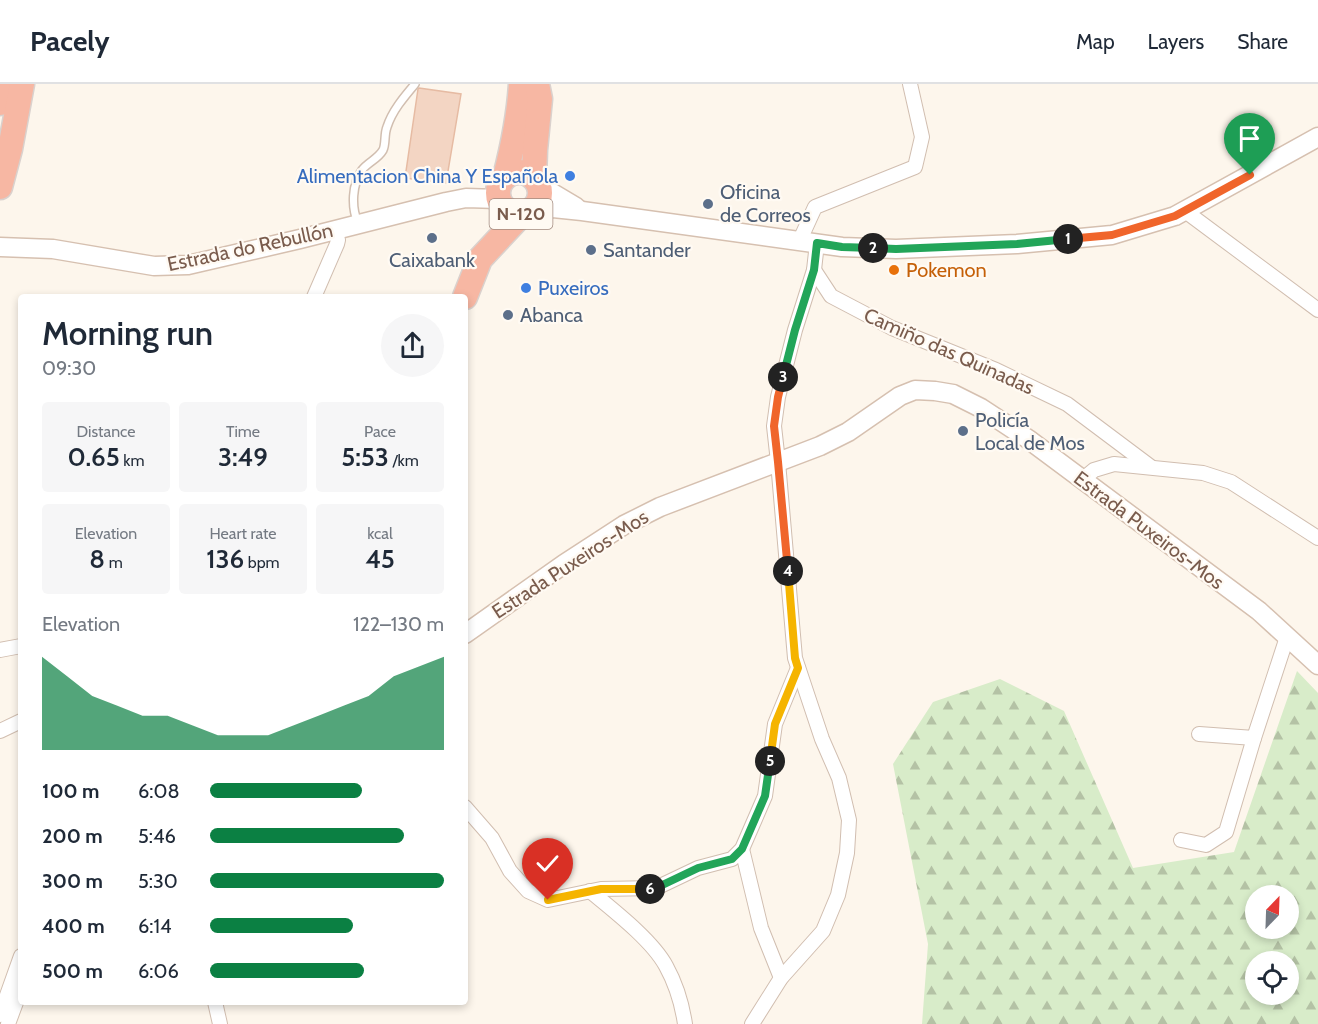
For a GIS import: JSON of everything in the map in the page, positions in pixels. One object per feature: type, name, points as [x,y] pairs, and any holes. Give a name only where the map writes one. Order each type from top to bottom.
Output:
[{"type":"highway","points":[[0,103],[3,84]]},
{"type":"highway","points":[[0,187],[10,149],[22,84]]},
{"type":"highway","name":"N-120","points":[[512,201],[512,152],[518,123],[521,84]]},
{"type":"highway","name":"N-120","points":[[466,294],[480,259],[480,248],[491,216],[512,201],[539,201],[535,150],[540,99],[537,84]]},
{"type":"highway","name":"N-120","points":[[512,201],[517,172],[523,172],[537,182]]},
{"type":"street","points":[[752,1024],[782,978],[823,931],[838,895],[847,853],[849,820],[839,778],[822,739],[795,658],[774,426],[778,397],[795,330],[814,270],[808,242],[815,207],[915,167],[922,137],[910,84]]},
{"type":"street","name":"Estrada do Rebullón","points":[[0,247],[53,249],[171,267],[214,259],[466,198],[512,201],[540,208],[663,221],[842,247],[896,249],[1017,244],[1112,235],[1175,216],[1318,137]]},
{"type":"street","points":[[537,182],[582,211]]},
{"type":"street","points":[[1185,210],[1318,310]]},
{"type":"street","points":[[315,294],[337,244],[335,230]]},
{"type":"street","name":"Camiño das Quinadas","points":[[814,270],[831,296],[892,328],[996,370],[1066,404],[1150,467]]},
{"type":"street","name":"Estrada Puxeiros-Mos","points":[[468,632],[624,525],[660,507],[820,446],[848,432],[900,396],[915,390],[953,394],[981,408],[1028,439],[1258,611],[1318,665]]},
{"type":"street","points":[[1082,480],[1094,470],[1114,464],[1203,473],[1231,482],[1318,538]]},
{"type":"street","points":[[1181,840],[1206,846],[1226,832],[1287,637]]},
{"type":"street","points":[[0,650],[18,647]]},
{"type":"street","points":[[468,810],[492,838],[510,871],[528,891],[548,900],[601,889],[656,888],[698,868],[732,859],[742,849],[765,796],[775,724],[798,668]]},
{"type":"street","points":[[0,731],[18,722]]},
{"type":"street","points":[[1199,734],[1254,738]]},
{"type":"street","points":[[742,849],[761,928],[782,978]]},
{"type":"street","points":[[590,891],[653,948],[666,966],[682,1004],[685,1024]]},
{"type":"street","points":[[0,1015],[18,964]]},
{"type":"street","points":[[8,1024],[18,997]]},
{"type":"street","points":[[216,1005],[220,1024]]},
{"type":"lane","points":[[358,224],[355,215],[354,185],[363,169],[383,150],[387,128],[397,106],[415,84]]},
{"type":"green space","points":[[1297,671],[1318,693],[1318,1024],[922,1024],[928,944],[893,764],[933,702],[1000,679],[1064,711],[1133,868],[1234,852]]},
{"type":"building","points":[[419,88],[461,94],[446,183],[405,178]]},
{"type":"place","name":"Alimentacion China Y Española","points":[[570,176]]},
{"type":"place","name":"Oficina de Correos","points":[[708,204]]},
{"type":"place","name":"Caixabank","points":[[432,238]]},
{"type":"place","name":"Santander","points":[[591,250]]},
{"type":"place","name":"Pokemon","points":[[894,270]]},
{"type":"place","name":"Puxeiros","points":[[526,288]]},
{"type":"place","name":"Abanca","points":[[508,315]]},
{"type":"place","name":"Policía Local de Mos","points":[[963,431]]},
{"type":"route","points":[[548,900],[601,889],[656,888],[698,868],[732,859],[742,849],[765,796],[775,724],[798,668],[795,658],[774,426],[778,397],[795,330],[814,270],[817,243],[842,247],[896,249],[1017,244],[1112,235],[1175,216],[1250,175]]}]
